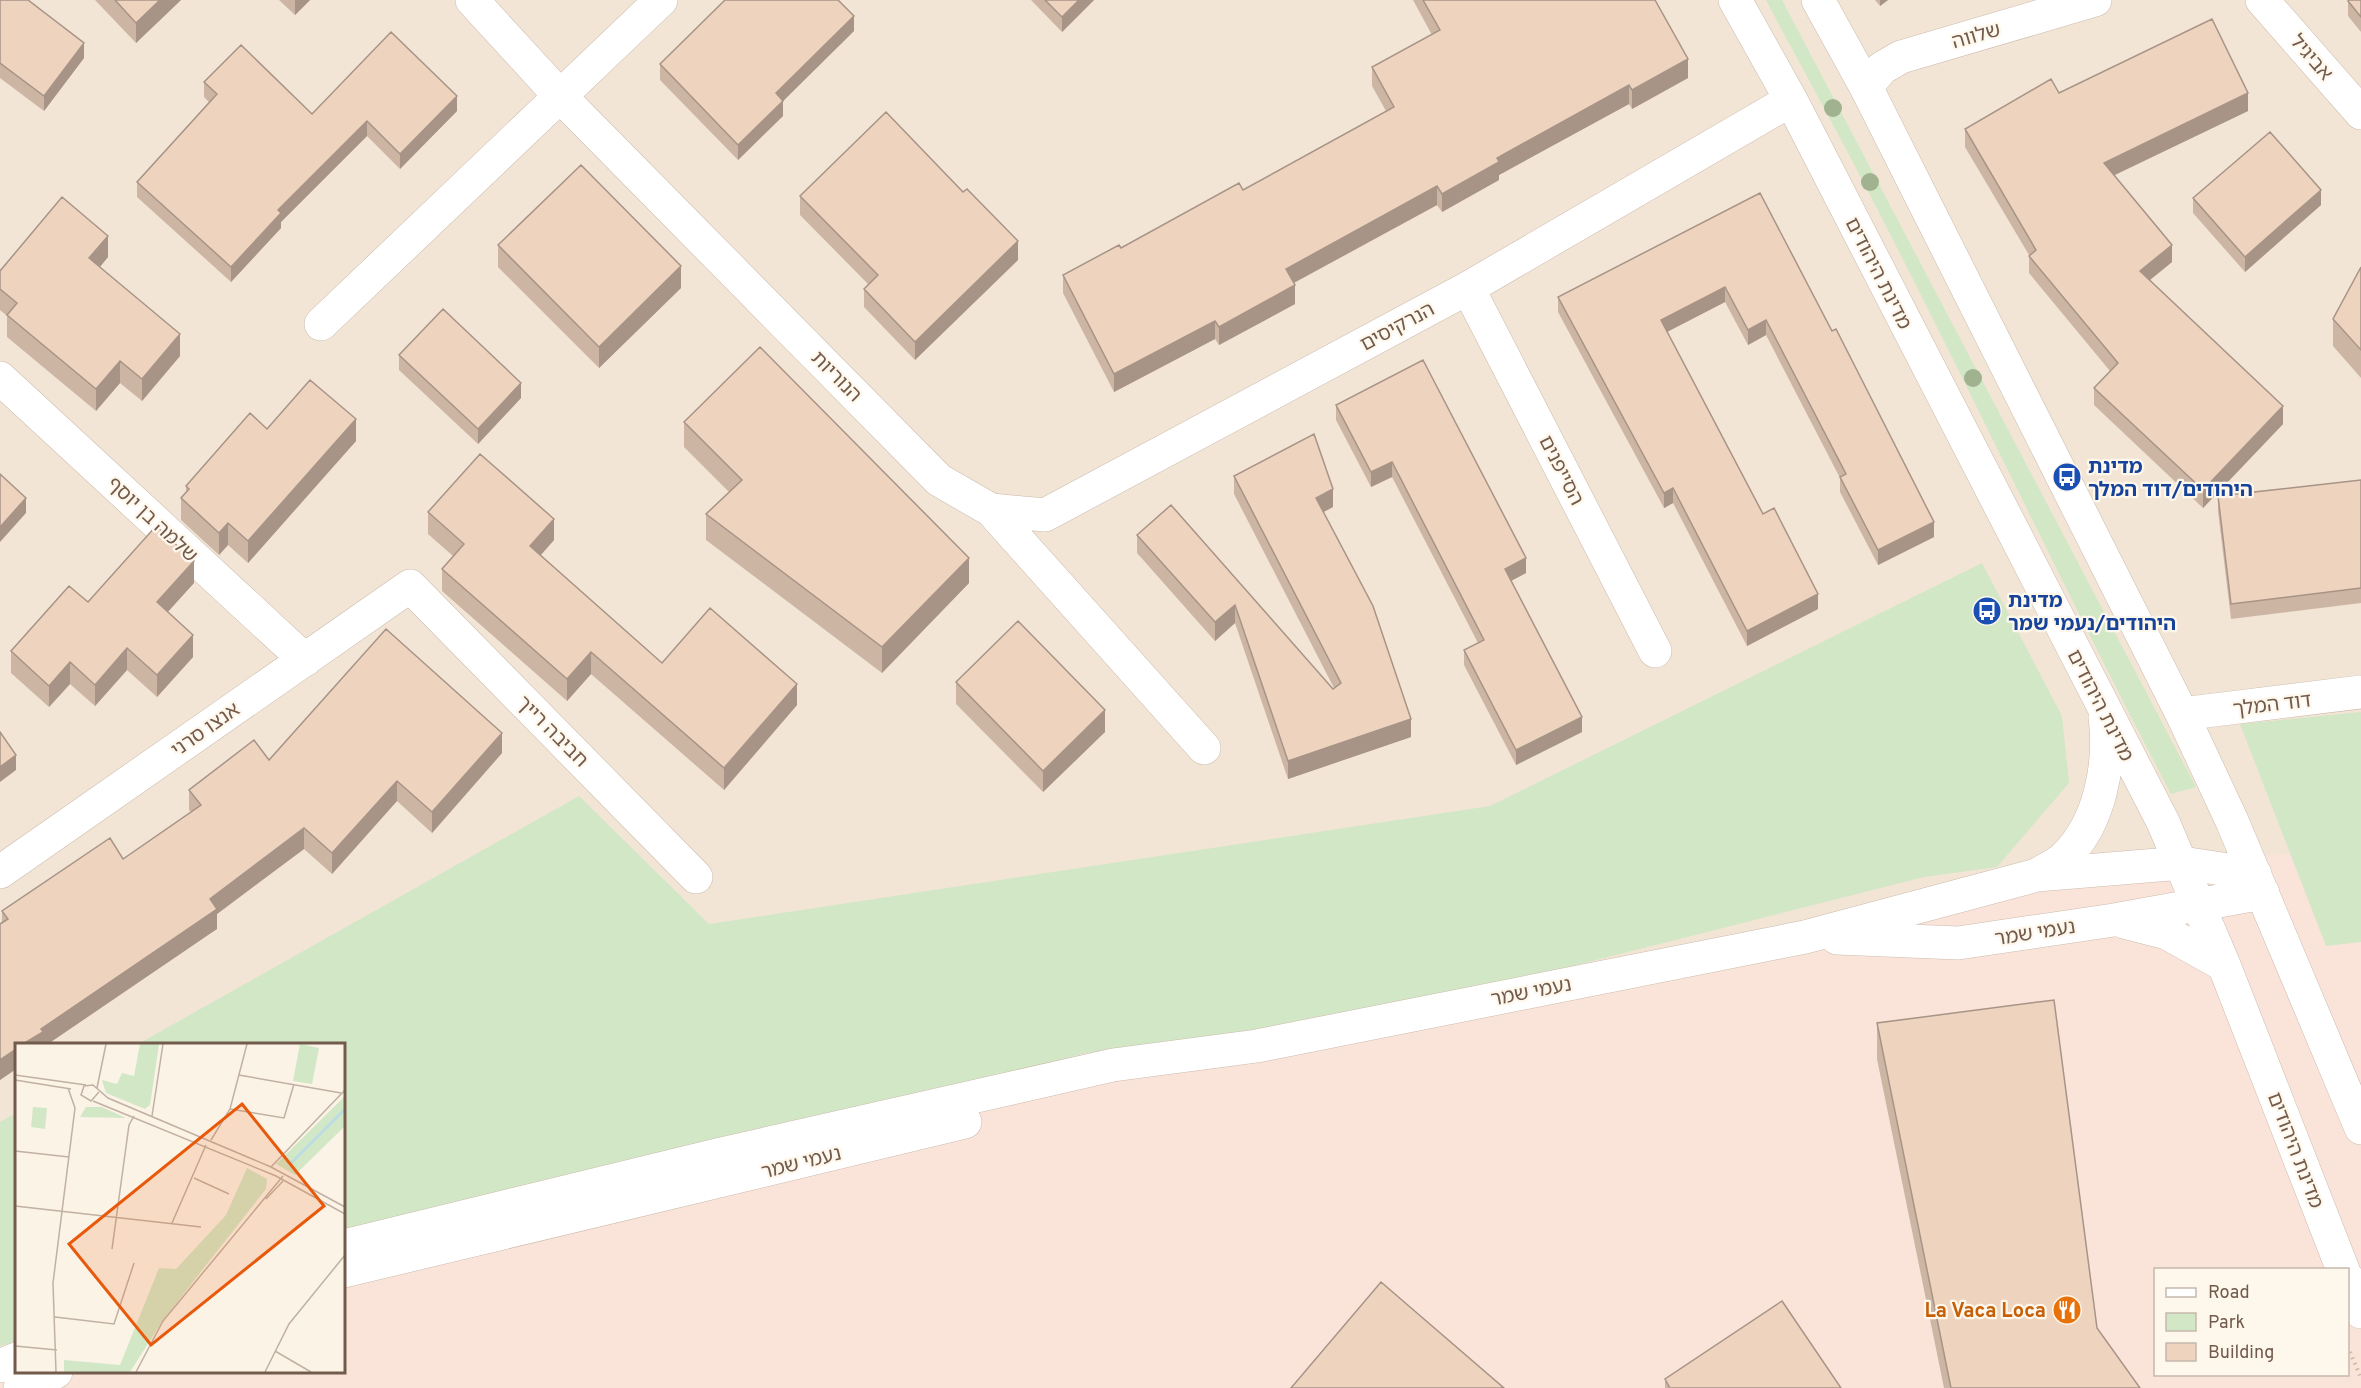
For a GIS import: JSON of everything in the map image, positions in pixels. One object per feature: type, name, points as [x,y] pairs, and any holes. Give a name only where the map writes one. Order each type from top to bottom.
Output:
[{"type":"street","name":"הנוריות","points":[[472,0],[559,95],[939,480],[991,510],[1204,748]]},
{"type":"street","points":[[321,324],[559,95],[662,0]]},
{"type":"street","name":"מדינת היהודים","points":[[1735,0],[1791,100],[2182,863],[2343,1268]]},
{"type":"street","points":[[1818,0],[1866,87],[2182,714],[2259,884],[2361,1128]]},
{"type":"street","name":"שלווה","points":[[1866,87],[1882,68],[1901,57],[2095,0]]},
{"type":"street","name":"אביגיל","points":[[2262,0],[2361,113]]},
{"type":"street","name":"הנרקיסים","points":[[991,510],[1045,515],[1468,288],[1791,100]]},
{"type":"street","name":"הסייפנים","points":[[1468,288],[1656,651]]},
{"type":"street","name":"שלמה בן יוסף","points":[[0,378],[305,660]]},
{"type":"street","name":"אנצו סרני","points":[[0,872],[410,586]]},
{"type":"street","name":"חביבה רייך","points":[[410,586],[696,877]]},
{"type":"street","name":"דוד המלך","points":[[2182,714],[2361,692]]},
{"type":"street","points":[[2037,875],[2063,859],[2076,844],[2097,802],[2106,753],[2104,712]]},
{"type":"street","name":"נעמי שמר","points":[[345,1246],[717,1155],[1113,1065],[1257,1046],[1805,937],[2037,875],[2182,863],[2259,884]]},
{"type":"street","name":"נעמי שמר","points":[[1805,937],[1958,943],[2114,920],[2199,903],[2259,884]]},
{"type":"street","points":[[2114,920],[2168,933],[2224,965]]},
{"type":"street","name":"נעמי שמר","points":[[345,1271],[1111,1087],[1257,1046]]},
{"type":"street","points":[[2349,1282],[2361,1312]]},
{"type":"street","points":[[0,1366],[15,1359]]},
{"type":"street","points":[[20,1388],[52,1373]]},
{"type":"path","points":[[2349,1348],[2361,1378]]},
{"type":"shaded area","points":[[0,0],[2361,0],[2361,1388],[0,1388]]},
{"type":"shaded area","points":[[2361,848],[2361,1388],[0,1388],[0,1366],[15,1373],[345,1373],[345,1246],[717,1155],[2182,863]]},
{"type":"green space","points":[[1766,0],[1782,0],[2196,787],[2171,794],[1845,146]]},
{"type":"green space","points":[[1982,563],[2062,716],[2069,783],[1997,867],[1924,877],[1257,1046],[1085,1053],[721,1152],[345,1241],[345,1043],[140,1043],[579,796],[709,924],[1490,806]]},
{"type":"green space","points":[[2361,712],[2361,942],[2326,946],[2240,724]]},
{"type":"green space","points":[[15,1114],[15,1341],[0,1346],[0,1122]]},
{"type":"building","points":[[0,0],[28,0],[84,43],[44,96],[0,63]]},
{"type":"building","points":[[115,0],[160,0],[136,23]]},
{"type":"building","points":[[725,0],[838,0],[854,16],[776,93],[783,101],[738,145],[660,64]]},
{"type":"building","points":[[1045,0],[1079,0],[1062,17]]},
{"type":"building","points":[[1423,0],[1655,0],[1688,59],[1632,90],[1629,85],[1497,158],[1499,162],[1442,194],[1437,186],[1286,269],[1295,285],[1219,327],[1215,321],[1114,374],[1063,275],[1119,245],[1121,248],[1239,183],[1243,190],[1394,107],[1372,67],[1440,30]]},
{"type":"building","points":[[2361,0],[2361,17],[2348,1]]},
{"type":"building","points":[[2212,19],[2248,93],[2104,163],[2172,245],[2140,271],[2283,406],[2203,490],[2094,388],[2118,363],[2029,256],[2036,250],[1965,129],[2051,79],[2059,93]]},
{"type":"building","points":[[391,32],[457,96],[400,154],[367,121],[278,210],[281,213],[231,267],[137,182],[217,94],[204,82],[241,45],[312,114]]},
{"type":"building","points":[[886,112],[963,192],[967,189],[1018,241],[915,342],[864,289],[878,275],[800,196]]},
{"type":"building","points":[[2270,132],[2321,190],[2245,257],[2193,198]]},
{"type":"building","points":[[581,165],[681,266],[599,347],[498,245]]},
{"type":"building","points":[[1760,193],[1832,331],[1836,329],[1934,522],[1878,550],[1840,477],[1846,474],[1766,320],[1748,330],[1725,287],[1661,320],[1763,514],[1774,508],[1818,594],[1747,631],[1673,488],[1664,493],[1558,297]]},
{"type":"building","points":[[62,197],[108,236],[89,258],[180,334],[142,379],[120,361],[96,389],[7,315],[17,303],[0,289],[0,271]]},
{"type":"building","points":[[2361,267],[2361,350],[2333,319]]},
{"type":"building","points":[[443,309],[521,383],[478,429],[399,355]]},
{"type":"building","points":[[760,347],[969,558],[882,647],[706,514],[742,480],[684,422]]},
{"type":"building","points":[[1423,360],[1526,558],[1505,569],[1582,717],[1516,750],[1464,650],[1484,640],[1392,462],[1371,472],[1336,405]]},
{"type":"building","points":[[310,380],[356,419],[248,541],[228,523],[219,533],[181,498],[189,489],[186,486],[250,413],[267,429]]},
{"type":"building","points":[[1314,434],[1333,489],[1316,498],[1373,606],[1411,719],[1288,761],[1235,605],[1215,622],[1137,535],[1171,505],[1333,689],[1341,683],[1234,476]]},
{"type":"building","points":[[480,454],[554,519],[530,546],[662,663],[710,608],[797,684],[724,768],[591,652],[567,679],[442,569],[464,544],[428,512]]},
{"type":"building","points":[[0,474],[26,498],[0,527]]},
{"type":"building","points":[[2361,480],[2361,588],[2231,604],[2218,496]]},
{"type":"building","points":[[156,526],[194,561],[157,602],[193,635],[157,675],[127,648],[95,685],[70,662],[49,686],[11,651],[69,586],[88,602]]},
{"type":"building","points":[[1018,621],[1105,710],[1043,771],[956,682]]},
{"type":"building","points":[[386,629],[502,733],[432,812],[397,781],[332,853],[304,828],[210,899],[217,909],[41,1029],[43,1032],[25,1043],[15,1043],[15,1050],[0,1060],[0,924],[8,919],[2,911],[110,838],[123,859],[201,805],[189,790],[254,740],[269,760]]},
{"type":"building","points":[[0,732],[16,755],[0,767]]},
{"type":"building","points":[[2054,1000],[2097,1328],[2140,1388],[1951,1388],[1877,1023]]},
{"type":"building","points":[[1381,1282],[1504,1388],[1291,1388]]},
{"type":"building","points":[[1782,1301],[1841,1388],[1670,1388],[1665,1379]]},
{"type":"place","name":"מדינת היהודים/דוד המלך","points":[[2067,477]]},
{"type":"place","name":"מדינת היהודים/נעמי שמר","points":[[1987,611]]},
{"type":"place","name":"La Vaca Loca","points":[[2067,1310]]}]
